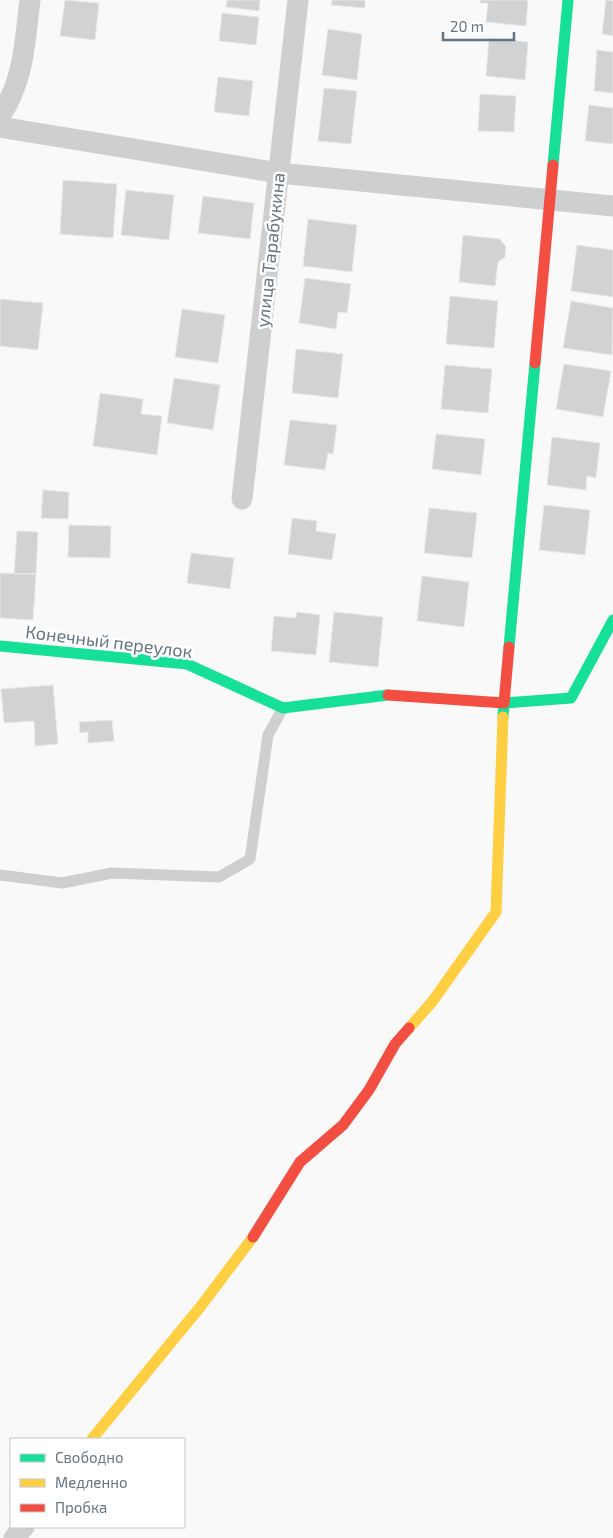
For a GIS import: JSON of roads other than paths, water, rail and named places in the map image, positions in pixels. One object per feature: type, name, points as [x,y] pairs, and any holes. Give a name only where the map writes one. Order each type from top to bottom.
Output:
[{"type":"street","points":[[0,116],[11,100],[22,69],[30,0]]},
{"type":"street","name":"улица Тарабукина","points":[[242,499],[298,0]]},
{"type":"street","points":[[93,1438],[201,1306],[260,1228],[300,1162],[342,1125],[369,1090],[395,1044],[432,1002],[496,912],[504,703],[568,0]]},
{"type":"street","points":[[0,127],[279,173],[613,206]]},
{"type":"street","points":[[283,708],[390,695],[504,703],[571,698],[613,620]]},
{"type":"street","name":"Конечный переулок","points":[[0,646],[187,664],[283,708]]},
{"type":"street","points":[[14,1538],[23,1528]]},
{"type":"lane","points":[[0,875],[62,883],[112,873],[219,877],[250,859],[268,735],[283,708]]}]
